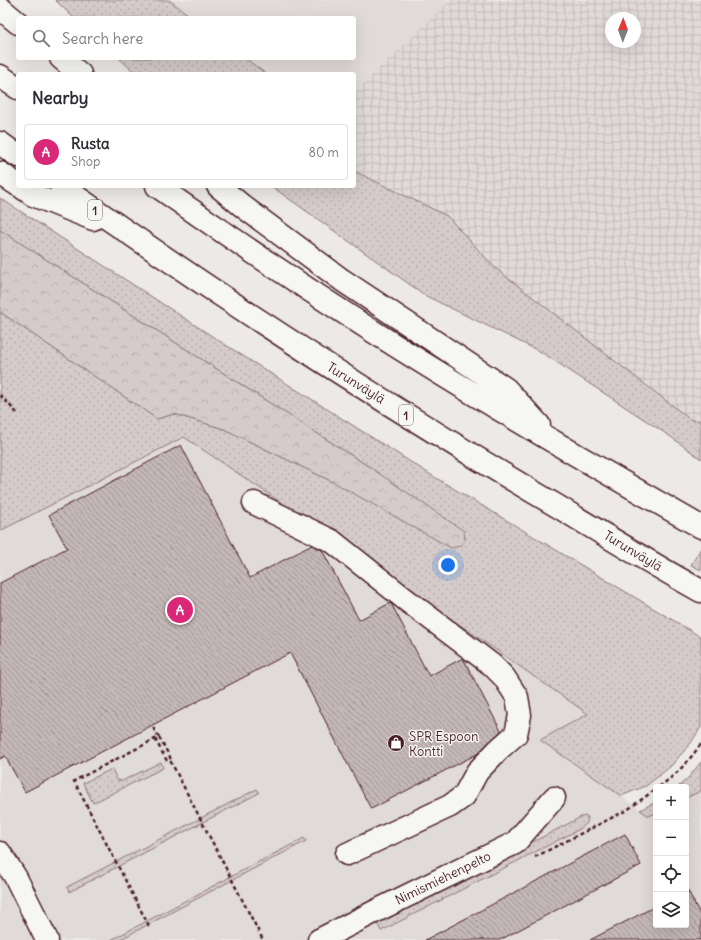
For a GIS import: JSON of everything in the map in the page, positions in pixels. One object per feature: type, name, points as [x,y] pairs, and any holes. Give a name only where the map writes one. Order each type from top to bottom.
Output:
[{"type":"main road","points":[[0,8],[16,21]]},
{"type":"main road","points":[[63,60],[78,72]]},
{"type":"main road","points":[[0,76],[16,87]]},
{"type":"main road","points":[[0,143],[16,155]]},
{"type":"main road","points":[[0,173],[16,183]]},
{"type":"main road","points":[[23,188],[33,195],[130,234]]},
{"type":"main road","name":"Turunväylä","points":[[64,188],[310,354],[461,450],[697,590]]},
{"type":"main road","points":[[160,188],[229,237],[364,326],[558,445],[701,527]]},
{"type":"main road","points":[[220,188],[244,208],[342,280],[506,389],[558,445]]},
{"type":"main road","points":[[254,503],[332,541],[492,665],[504,677],[517,697],[520,715],[516,734],[477,772],[464,796],[450,806],[347,854]]},
{"type":"main road","name":"Nimismiehenpelto","points":[[319,940],[372,902],[515,843],[554,798]]},
{"type":"main road","points":[[0,853],[16,878],[47,940]]},
{"type":"path","points":[[0,394],[17,413]]},
{"type":"path","points":[[152,726],[170,757],[171,762],[263,940]]},
{"type":"path","points":[[149,926],[74,780],[159,737]]},
{"type":"path","points":[[155,739],[167,761],[171,762]]},
{"type":"path","points":[[663,784],[672,778],[692,757],[701,744]]},
{"type":"path","points":[[626,810],[653,791]]},
{"type":"shaded area","points":[[169,0],[450,0],[356,91],[356,72],[263,72],[248,60],[356,60],[356,16],[190,16]]},
{"type":"shaded area","points":[[450,0],[701,0],[701,421],[691,420],[495,268],[447,217],[356,172],[356,91]]},
{"type":"shaded area","points":[[184,437],[371,563],[588,714],[541,740],[649,816],[653,814],[653,928],[689,928],[689,797],[701,791],[701,940],[0,940],[0,531]]},
{"type":"green space","points":[[55,0],[169,0],[190,16],[72,16]]},
{"type":"green space","points":[[121,60],[248,60],[263,72],[134,72]]},
{"type":"green space","points":[[356,172],[447,216],[495,268],[691,420],[701,421],[701,459],[671,437],[541,352],[426,296],[274,188],[356,188]]},
{"type":"green space","points":[[0,198],[221,342],[436,478],[701,637],[701,727],[691,743],[671,766],[646,786],[621,796],[540,740],[588,714],[371,563],[184,437],[0,531],[0,312],[157,419],[174,414],[224,429],[333,482],[368,466],[0,230]]},
{"type":"green space","points":[[0,230],[368,466],[464,531],[465,540],[460,546],[451,548],[333,482],[224,429],[174,414],[157,419],[0,312]]},
{"type":"green space","points":[[701,548],[701,570],[691,565]]},
{"type":"green space","points":[[161,762],[163,768],[93,803],[83,783],[112,769],[117,780],[122,781]]},
{"type":"green space","points":[[701,762],[701,791],[689,797],[689,784],[681,784]]},
{"type":"green space","points":[[257,789],[259,793],[69,892],[67,887]]},
{"type":"green space","points":[[653,804],[653,814],[649,816],[640,810]]},
{"type":"green space","points":[[585,816],[588,817],[587,823],[580,829],[381,931],[377,923]]},
{"type":"green space","points":[[304,838],[306,841],[119,940],[111,940]]},
{"type":"building","points":[[181,445],[250,578],[312,545],[322,550],[359,620],[390,603],[392,605],[429,676],[463,658],[501,731],[477,754],[371,809],[290,653],[25,792],[5,756],[0,759],[0,583],[67,548],[49,515]]},
{"type":"building","points":[[625,834],[641,865],[500,940],[425,940]]},
{"type":"building","points":[[689,893],[701,916],[701,940],[590,940],[653,908],[653,928],[689,928]]},
{"type":"place","name":"Rusta","points":[[180,610]]},
{"type":"place","name":"SPR Espoon Kontti","points":[[396,743]]}]
